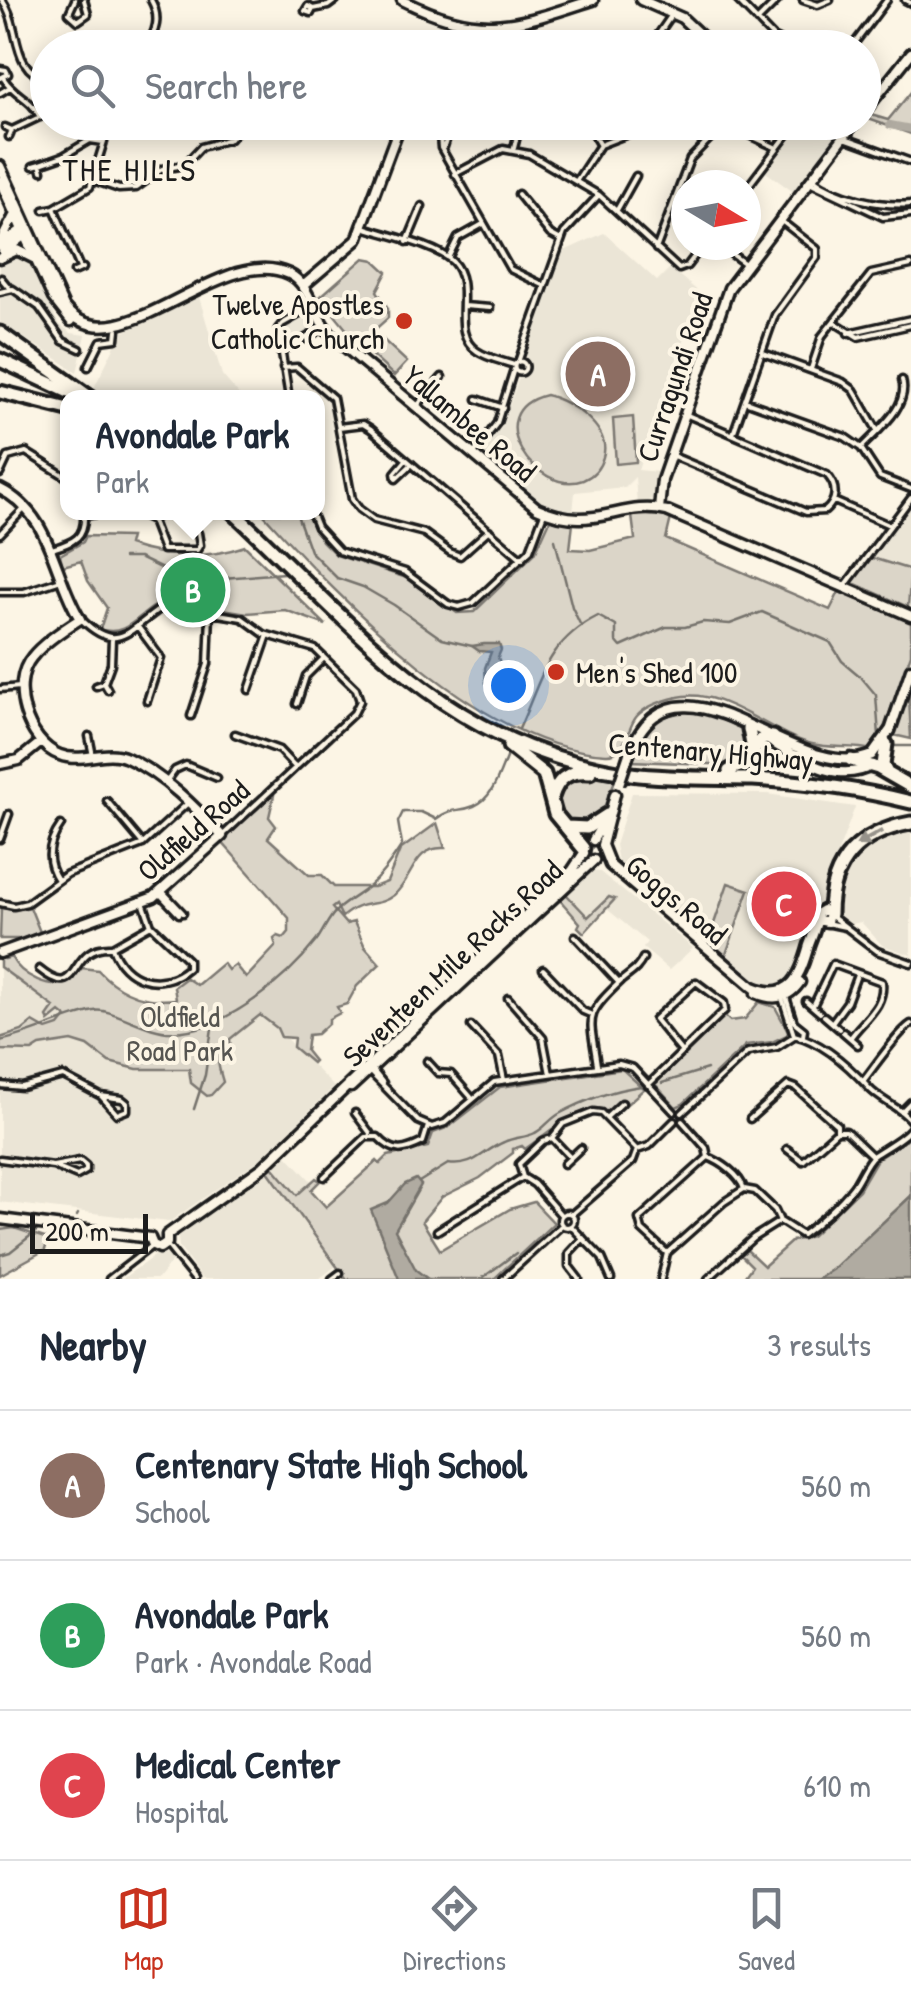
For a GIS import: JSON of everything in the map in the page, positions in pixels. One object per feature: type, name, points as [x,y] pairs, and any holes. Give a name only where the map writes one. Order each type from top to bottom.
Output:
[{"type":"highway","points":[[0,333],[80,390]]},
{"type":"highway","points":[[0,360],[63,390]]},
{"type":"highway","points":[[0,368],[60,395]]},
{"type":"highway","points":[[0,392],[60,407]]},
{"type":"highway","name":"Centenary Highway","points":[[241,520],[398,670],[456,712],[525,746],[595,767],[636,774],[795,782],[911,794]]},
{"type":"highway","name":"Centenary Highway","points":[[252,520],[408,670],[478,716],[533,742],[600,761],[647,768],[819,778],[911,794]]},
{"type":"highway","points":[[456,712],[458,717],[535,764],[547,778],[555,814],[593,852]]},
{"type":"highway","points":[[748,729],[753,750]]},
{"type":"highway","points":[[729,771],[743,764],[769,737]]},
{"type":"highway","points":[[886,744],[887,773]]},
{"type":"highway","points":[[851,760],[887,773],[911,794]]},
{"type":"highway","points":[[551,801],[557,783],[572,772],[628,777],[636,774]]},
{"type":"highway","points":[[568,829],[588,828],[607,816]]},
{"type":"highway","points":[[826,919],[850,851],[876,833],[911,823]]},
{"type":"main road","points":[[402,0],[469,25],[516,25],[593,0]]},
{"type":"main road","points":[[412,0],[469,25]]},
{"type":"main road","points":[[641,0],[674,12],[694,30]]},
{"type":"main road","points":[[467,30],[469,25]]},
{"type":"main road","points":[[881,91],[911,53]]},
{"type":"main road","points":[[303,286],[349,248],[364,227],[394,140]]},
{"type":"main road","name":"Curragundi Road","points":[[659,509],[662,480],[727,292],[842,140]]},
{"type":"main road","points":[[0,166],[53,298],[66,317],[90,330],[117,330],[230,280],[276,273],[303,286]]},
{"type":"main road","points":[[0,181],[64,308],[80,322],[96,328],[118,326],[220,279],[262,270],[283,271],[303,286]]},
{"type":"main road","points":[[0,245],[15,214]]},
{"type":"main road","points":[[0,245],[26,231]]},
{"type":"main road","points":[[0,257],[26,231]]},
{"type":"main road","points":[[0,257],[17,250],[36,260]]},
{"type":"main road","name":"Yallambee Road","points":[[303,286],[324,328],[524,500],[544,512],[588,519],[659,509]]},
{"type":"main road","points":[[0,489],[38,522],[80,619],[31,657],[24,686],[27,724],[40,743],[66,758],[121,756],[189,802],[222,836]]},
{"type":"main road","points":[[659,509],[911,614]]},
{"type":"main road","points":[[593,852],[643,728],[671,709],[701,706],[736,720],[826,769],[850,773],[872,766],[882,756],[911,672]]},
{"type":"main road","points":[[736,720],[748,729],[810,753],[851,760],[873,754],[890,730]]},
{"type":"main road","points":[[0,764],[19,760],[40,743]]},
{"type":"main road","points":[[593,852],[615,794]]},
{"type":"main road","name":"Oldfield Road","points":[[0,949],[23,945],[161,893],[222,836]]},
{"type":"main road","name":"Goggs Road","points":[[593,852],[746,987],[781,994]]},
{"type":"main road","name":"Goggs Road","points":[[593,852],[750,984],[781,994]]},
{"type":"main road","name":"Seventeen Mile Rocks Road","points":[[338,1094],[593,852]]},
{"type":"main road","name":"Seventeen Mile Rocks Road","points":[[167,1240],[263,1167],[593,852]]},
{"type":"main road","points":[[784,1008],[781,994],[802,979],[826,919]]},
{"type":"main road","points":[[0,1217],[152,1242],[160,1248],[167,1240],[157,1230],[152,1242]]},
{"type":"street","points":[[2,0],[14,20],[22,61],[30,70]]},
{"type":"street","points":[[74,0],[70,14],[80,21],[89,13],[84,0]]},
{"type":"street","points":[[151,0],[157,20],[155,30]]},
{"type":"street","points":[[313,8],[328,6],[336,0]]},
{"type":"street","points":[[737,0],[766,30]]},
{"type":"street","points":[[756,20],[778,0]]},
{"type":"street","points":[[802,0],[818,5],[830,0]]},
{"type":"street","points":[[865,30],[887,0]]},
{"type":"street","points":[[663,30],[674,12]]},
{"type":"street","points":[[0,69],[8,72],[2,78],[10,87],[30,101]]},
{"type":"street","points":[[0,93],[10,87]]},
{"type":"street","points":[[9,137],[12,130],[30,122]]},
{"type":"street","points":[[5,127],[12,130]]},
{"type":"street","points":[[42,171],[36,165],[63,156],[90,140],[103,142],[93,180],[86,190],[44,210]]},
{"type":"street","points":[[93,180],[119,188],[136,188],[162,169],[184,166],[200,147],[226,140]]},
{"type":"street","points":[[440,140],[445,157],[510,269],[545,286]]},
{"type":"street","points":[[445,157],[446,140]]},
{"type":"street","points":[[514,149],[516,140]]},
{"type":"street","points":[[596,140],[600,146]]},
{"type":"street","points":[[576,182],[600,146],[613,140]]},
{"type":"street","points":[[656,249],[690,159],[707,140]]},
{"type":"street","points":[[760,140],[777,148]]},
{"type":"street","points":[[758,170],[783,140]]},
{"type":"street","points":[[852,140],[911,162]]},
{"type":"street","points":[[455,174],[496,151],[514,149],[530,154],[599,196],[682,269],[690,260]]},
{"type":"street","points":[[616,211],[636,176]]},
{"type":"street","points":[[811,180],[882,204],[911,204]]},
{"type":"street","points":[[811,180],[885,217],[911,214]]},
{"type":"street","points":[[518,194],[550,234],[561,240]]},
{"type":"street","points":[[472,456],[492,432],[502,408],[561,240],[568,227],[599,196]]},
{"type":"street","points":[[407,242],[422,206]]},
{"type":"street","points":[[54,208],[79,269]]},
{"type":"street","points":[[733,434],[778,309],[818,253],[780,220]]},
{"type":"street","points":[[448,258],[458,238],[483,224]]},
{"type":"street","points":[[364,227],[448,258],[461,275],[464,327],[470,345],[480,353],[525,369],[511,382]]},
{"type":"street","points":[[741,260],[746,264]]},
{"type":"street","points":[[811,369],[822,336],[870,274],[911,265]]},
{"type":"street","points":[[1,278],[10,289],[39,307],[62,341],[80,349]]},
{"type":"street","points":[[0,292],[10,289]]},
{"type":"street","points":[[464,306],[490,308]]},
{"type":"street","points":[[287,390],[277,337],[280,326],[312,307]]},
{"type":"street","points":[[834,322],[858,337],[911,322]]},
{"type":"street","points":[[280,352],[324,328]]},
{"type":"street","points":[[88,368],[102,342],[116,339],[117,330]]},
{"type":"street","points":[[762,352],[832,377],[854,390],[877,430]]},
{"type":"street","points":[[517,364],[521,373]]},
{"type":"street","points":[[283,368],[297,367],[324,390]]},
{"type":"street","points":[[416,408],[442,377]]},
{"type":"street","points":[[861,448],[904,397],[902,380]]},
{"type":"street","points":[[325,391],[331,396],[339,427],[352,499],[368,517],[424,533],[460,556],[489,530]]},
{"type":"street","points":[[477,399],[502,408]]},
{"type":"street","points":[[745,401],[839,434],[861,448],[880,477],[911,489]]},
{"type":"street","points":[[670,455],[806,512],[821,513],[834,501],[835,487],[827,475],[684,414]]},
{"type":"street","points":[[339,427],[362,424],[522,559]]},
{"type":"street","points":[[0,474],[8,458],[26,452],[60,474]]},
{"type":"street","points":[[845,586],[911,498]]},
{"type":"street","points":[[834,501],[889,525]]},
{"type":"street","points":[[0,534],[25,508]]},
{"type":"street","points":[[315,520],[339,550],[405,572],[454,606],[473,603],[522,559],[530,550],[544,512]]},
{"type":"street","points":[[52,549],[79,538],[84,520]]},
{"type":"street","points":[[152,521],[163,550],[195,551],[200,547],[198,532]]},
{"type":"street","points":[[200,540],[207,538]]},
{"type":"street","points":[[0,592],[24,592],[61,580]]},
{"type":"street","points":[[80,619],[98,636],[112,639],[138,627],[166,605],[242,618],[268,636],[311,647],[324,658],[306,676],[297,704]]},
{"type":"street","points":[[191,716],[208,664],[210,614]]},
{"type":"street","points":[[138,627],[161,658],[147,701]]},
{"type":"street","points":[[249,690],[268,636]]},
{"type":"street","points":[[104,684],[111,664],[112,639]]},
{"type":"street","name":"Oldfield Road","points":[[222,836],[354,713],[360,701],[356,688],[324,658]]},
{"type":"street","points":[[96,686],[104,684]]},
{"type":"street","points":[[104,684],[108,690]]},
{"type":"street","points":[[0,689],[24,686]]},
{"type":"street","points":[[235,734],[273,747],[296,768]]},
{"type":"street","points":[[89,736],[93,757]]},
{"type":"street","points":[[165,784],[175,770],[186,765],[217,778]]},
{"type":"street","points":[[107,800],[143,844]]},
{"type":"street","points":[[0,903],[27,903],[58,880],[143,844],[189,802]]},
{"type":"street","points":[[0,839],[7,818]]},
{"type":"street","points":[[58,880],[49,860],[49,849],[61,825]]},
{"type":"street","points":[[161,893],[181,913]]},
{"type":"street","points":[[112,946],[124,970],[147,979],[164,981],[188,968],[188,960],[151,925],[142,902]]},
{"type":"street","points":[[826,919],[845,927],[877,951],[911,963]]},
{"type":"street","points":[[39,969],[54,980],[65,980],[72,976],[86,953],[112,946],[151,925]]},
{"type":"street","points":[[575,936],[618,982]]},
{"type":"street","points":[[597,1067],[591,1014],[618,982],[639,968],[642,958]]},
{"type":"street","points":[[813,1006],[830,965],[839,965],[857,975],[868,973],[882,982],[884,989],[876,1010],[852,1037]]},
{"type":"street","points":[[543,969],[591,1014]]},
{"type":"street","points":[[833,1022],[847,1002],[857,975]]},
{"type":"street","points":[[648,1084],[725,1010],[724,1003],[696,982],[655,1019],[681,1051]]},
{"type":"street","points":[[781,994],[796,1031]]},
{"type":"street","points":[[508,998],[543,1038],[550,1074]]},
{"type":"street","points":[[806,1001],[858,1044]]},
{"type":"street","points":[[778,1223],[805,1234],[850,1192],[872,1156],[906,1135],[911,1125],[902,1111],[868,1088],[836,1056],[796,1031],[784,1008]]},
{"type":"street","points":[[864,1080],[897,1041],[902,1029],[911,1024]]},
{"type":"street","points":[[471,1026],[499,1056],[504,1080]]},
{"type":"street","points":[[674,1112],[682,1112],[748,1052],[777,1047],[796,1031],[804,1030],[803,1036]]},
{"type":"street","points":[[427,1061],[438,1074],[451,1074],[472,1098]]},
{"type":"street","points":[[369,1068],[428,1126],[445,1123],[488,1084],[624,1064],[674,1112],[674,1121],[649,1146],[637,1150],[633,1160],[572,1214],[561,1215]]},
{"type":"street","points":[[0,1085],[22,1087],[62,1076],[101,1096],[126,1100],[127,1110],[116,1114],[101,1096]]},
{"type":"street","points":[[750,1119],[788,1085],[796,1088],[838,1131]]},
{"type":"street","points":[[902,1111],[911,1102]]},
{"type":"street","points":[[607,1117],[622,1103]]},
{"type":"street","points":[[562,1225],[561,1215],[534,1184],[523,1178],[519,1164],[563,1124],[593,1112],[607,1117],[637,1150]]},
{"type":"street","points":[[682,1112],[682,1121],[706,1148],[708,1157]]},
{"type":"street","points":[[355,1113],[370,1135],[378,1137],[389,1149],[399,1151],[421,1143],[428,1126]]},
{"type":"street","points":[[674,1121],[682,1121]]},
{"type":"street","points":[[787,1150],[803,1161],[838,1131],[846,1131],[872,1156]]},
{"type":"street","points":[[324,1177],[370,1135]]},
{"type":"street","points":[[552,1138],[570,1157]]},
{"type":"street","points":[[564,1164],[581,1148]]},
{"type":"street","points":[[708,1157],[718,1160],[742,1182],[744,1189]]},
{"type":"street","points":[[667,1254],[642,1230],[639,1219],[708,1157]]},
{"type":"street","points":[[0,1159],[53,1166],[78,1176],[86,1171],[80,1161],[53,1166]]},
{"type":"street","points":[[437,1231],[523,1178]]},
{"type":"street","points":[[661,1279],[667,1254],[744,1189],[756,1191],[776,1210],[778,1223]]},
{"type":"street","points":[[571,1226],[575,1220],[572,1214]]},
{"type":"street","points":[[708,1279],[753,1238],[778,1223]]},
{"type":"street","points":[[503,1279],[562,1225],[571,1226],[604,1260],[611,1279]]},
{"type":"street","points":[[579,1279],[569,1266],[569,1253],[583,1238]]},
{"type":"street","points":[[167,1240],[194,1279]]},
{"type":"street","points":[[109,1279],[152,1242]]},
{"type":"street","points":[[332,1279],[340,1273]]},
{"type":"shaded area","points":[[787,140],[836,140],[795,193],[763,170]]},
{"type":"shaded area","points":[[604,233],[657,281],[670,268],[700,293],[638,470],[658,472],[653,499],[637,505],[635,477],[625,487],[575,492],[573,513],[541,503],[483,457],[483,450],[502,427],[518,380],[527,372],[527,350],[562,252]]},
{"type":"shaded area","points":[[17,256],[31,264],[58,323],[71,333],[86,335],[77,372],[0,322],[0,265]]},
{"type":"shaded area","points":[[199,297],[222,375],[235,390],[93,390],[121,333]]},
{"type":"shaded area","points":[[304,317],[315,331],[285,347],[286,328]]},
{"type":"shaded area","points":[[911,502],[911,570],[869,557]]},
{"type":"shaded area","points":[[499,644],[503,673],[524,675],[526,681],[521,687],[492,687],[486,683],[485,668],[491,652],[472,646]]},
{"type":"shaded area","points":[[632,793],[767,794],[855,807],[822,904],[816,903],[800,965],[786,982],[757,983],[725,957],[749,890],[728,883],[708,941],[625,871],[618,862],[615,845]]},
{"type":"shaded area","points":[[911,829],[911,955],[882,945],[861,922],[851,924],[834,910],[851,860],[862,847]]},
{"type":"shaded area","points":[[591,871],[600,872],[693,948],[669,970],[643,948],[647,942],[607,909],[614,900],[609,898],[588,917],[566,894]]},
{"type":"shaded area","points":[[0,967],[137,1069],[261,1013],[334,1087],[260,1159],[169,1222],[0,1202]]},
{"type":"shaded area","points":[[286,1154],[312,1182],[297,1195],[273,1167]]},
{"type":"shaded area","points":[[268,1171],[336,1266],[319,1279],[202,1279],[179,1247],[178,1237]]},
{"type":"shaded area","points":[[416,1179],[421,1185],[395,1230],[416,1270],[428,1279],[399,1279],[371,1210],[388,1203],[405,1184]]},
{"type":"shaded area","points":[[911,1196],[911,1279],[818,1279],[833,1269]]},
{"type":"shaded area","points":[[157,1254],[167,1255],[172,1261],[158,1279],[122,1279]]},
{"type":"green space","points":[[911,92],[911,134],[881,124],[881,118],[888,120]]},
{"type":"green space","points":[[364,258],[374,260],[387,272],[377,291],[388,308],[388,318],[362,341],[356,341],[320,297]]},
{"type":"green space","points":[[378,335],[407,362],[394,376],[365,349]]},
{"type":"green space","points":[[546,395],[587,417],[601,436],[602,461],[583,480],[565,482],[548,476],[521,450],[515,434],[516,418],[526,404]]},
{"type":"green space","points":[[633,417],[636,462],[616,464],[613,419]]},
{"type":"green space","points":[[652,514],[671,518],[666,539],[830,610],[839,592],[911,622],[911,654],[880,739],[872,750],[812,744],[728,704],[694,695],[667,700],[641,712],[623,746],[606,754],[558,745],[511,726],[464,699],[418,665],[333,588],[269,520],[310,520],[336,555],[410,579],[457,613],[474,612],[535,553],[550,520],[573,523],[570,549],[590,550],[635,539],[632,516]]},
{"type":"green space","points":[[86,536],[130,537],[128,545],[172,554],[201,555],[245,546],[326,625],[285,610],[247,613],[170,600],[120,630],[100,629],[107,608],[88,581],[81,561],[63,566],[60,555],[83,542]]},
{"type":"green space","points":[[869,557],[911,570],[908,607],[853,583],[853,577]]},
{"type":"green space","points":[[909,695],[911,739],[894,735]]},
{"type":"green space","points":[[687,710],[701,710],[744,730],[750,750],[736,765],[631,761],[651,726]]},
{"type":"green space","points":[[584,775],[616,778],[601,815],[580,825],[564,816],[556,800],[566,779]]},
{"type":"green space","name":"Oldfield Road Park","points":[[274,795],[269,817],[276,826],[268,838],[309,875],[322,875],[334,887],[374,887],[387,882],[400,850],[437,823],[445,848],[426,852],[401,888],[387,899],[356,908],[342,917],[336,905],[332,908],[346,924],[354,922],[365,947],[380,964],[357,986],[347,1004],[337,1007],[340,1013],[317,1034],[308,1035],[306,1051],[312,1063],[293,1047],[294,1038],[281,1037],[277,1028],[260,1015],[230,1039],[231,1052],[223,1047],[220,1051],[218,1064],[223,1082],[207,1096],[191,1083],[189,1069],[137,1069],[109,1062],[88,1046],[72,1041],[32,1051],[0,1050],[0,1038],[22,1031],[33,1022],[47,1030],[59,1026],[66,1017],[60,1012],[49,1021],[47,1017],[54,1007],[0,967],[0,954],[5,959],[11,957],[22,970],[46,983],[71,981],[82,968],[98,970],[123,990],[153,999],[176,999],[174,987],[186,978],[197,985],[223,963],[228,970],[235,965],[246,978],[276,946],[274,939],[284,938],[289,932],[289,918],[221,841]]},
{"type":"green space","points":[[728,883],[749,890],[725,957],[708,941]]},
{"type":"green space","points":[[566,894],[588,917],[609,897],[615,899],[584,933],[559,899]]},
{"type":"green space","points":[[30,907],[40,932],[22,939],[0,939],[1,908]]},
{"type":"green space","points":[[759,1002],[775,1007],[787,1035],[772,1042],[746,1045],[676,1107],[655,1084],[725,1016],[730,1021],[745,1019]]},
{"type":"green space","points":[[622,1069],[644,1089],[627,1104],[621,1100],[608,1113],[597,1110],[575,1115],[525,1149],[513,1149],[513,1153],[480,1178],[442,1197],[422,1221],[440,1250],[510,1209],[534,1202],[554,1223],[494,1279],[346,1279],[268,1171],[273,1167],[297,1195],[316,1178],[320,1181],[311,1190],[326,1207],[377,1161],[380,1164],[388,1156],[428,1147],[433,1133],[449,1127],[500,1087]]},
{"type":"green space","points":[[911,1137],[911,1196],[833,1270],[818,1279],[743,1279],[752,1266],[741,1255],[747,1250],[764,1266],[792,1241],[811,1236],[859,1190],[877,1159]]},
{"type":"green space","points":[[14,1228],[48,1239],[45,1250],[0,1275],[0,1230]]},
{"type":"waterway","points":[[890,125],[911,129]]},
{"type":"waterway","points":[[299,520],[310,551],[337,578],[394,605],[442,639],[472,646]]},
{"type":"waterway","points":[[555,540],[580,624]]},
{"type":"waterway","points":[[123,558],[139,558],[160,568],[223,578],[284,573]]},
{"type":"waterway","points":[[519,729],[556,651],[581,626],[598,616],[616,626],[616,641],[621,647],[666,627],[703,622],[730,624],[762,612],[830,642],[842,661],[876,695],[879,736]]},
{"type":"waterway","points":[[892,746],[911,746]]},
{"type":"waterway","points":[[0,1041],[94,1011],[173,1032],[193,1029],[234,1013],[289,971],[317,940],[335,912],[385,870],[402,845],[398,822],[403,812],[421,812],[436,819],[481,802],[496,783],[508,753]]},
{"type":"waterway","points":[[194,1109],[205,1075],[212,1028]]},
{"type":"waterway","points":[[662,1083],[707,1069]]},
{"type":"waterway","points":[[419,1182],[448,1164],[471,1161],[504,1142],[535,1133],[579,1104],[641,1086]]},
{"type":"waterway","points":[[0,1255],[10,1252],[39,1229]]},
{"type":"waterway","points":[[481,1279],[516,1253]]},
{"type":"place","name":"Twelve Apostles Catholic Church","points":[[404,321]]},
{"type":"place","name":"Centenary State High School","points":[[598,374]]},
{"type":"place","name":"Avondale Park","points":[[193,590]]},
{"type":"place","name":"Men's Shed 100","points":[[556,672]]},
{"type":"place","name":"Medical Center","points":[[784,904]]},
{"type":"district","name":"THE HILLS","points":[[130,169]]}]
